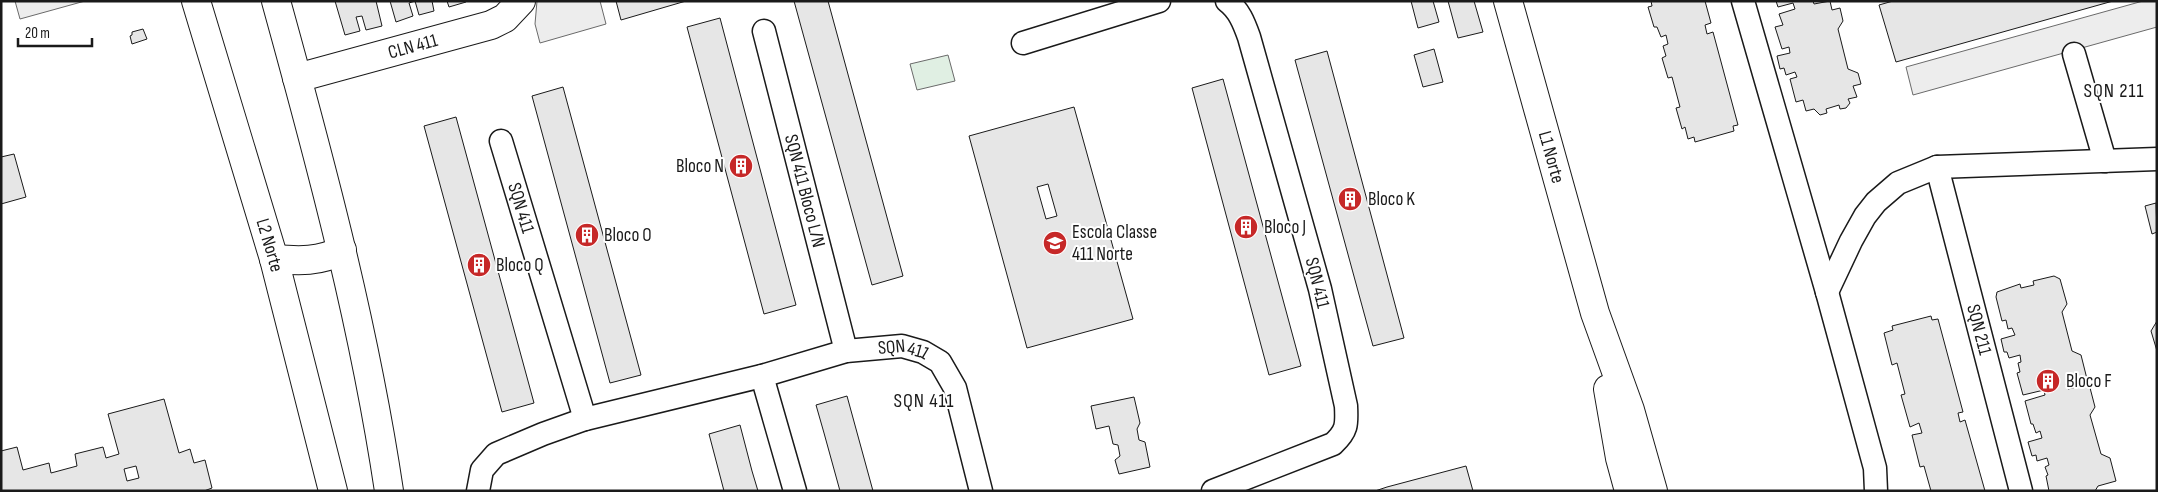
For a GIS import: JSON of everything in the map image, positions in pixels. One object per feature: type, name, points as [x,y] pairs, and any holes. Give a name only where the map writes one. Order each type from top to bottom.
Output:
[{"type":"main road","name":"L2 Norte","points":[[196,1],[274,259],[333,491]]},
{"type":"main road","points":[[276,1],[342,250],[366,352],[390,491]]},
{"type":"main road","name":"CLN 411","points":[[297,78],[491,25],[505,18],[521,1]]},
{"type":"main road","name":"L1 Norte","points":[[1508,1],[1595,313],[1630,410],[1653,491]]},
{"type":"main road","points":[[274,259],[306,261],[329,257],[342,250]]},
{"type":"main road","name":"L1 Norte","points":[[1595,313],[1620,458],[1629,491]]},
{"type":"street","points":[[1023,43],[1159,1]]},
{"type":"street","name":"SQN 411","points":[[1213,491],[1333,444],[1344,434],[1347,421],[1346,406],[1320,289],[1249,37],[1242,18],[1227,1]]},
{"type":"street","points":[[1743,1],[1827,292],[1875,468],[1876,491]]},
{"type":"street","name":"SQN 411 Bloco L/N","points":[[764,31],[846,351]]},
{"type":"street","points":[[2074,54],[2105,161]]},
{"type":"street","name":"SQN 411","points":[[501,141],[585,419]]},
{"type":"street","points":[[1827,292],[1851,240],[1876,202],[1898,183],[1937,167],[2105,161],[2154,157]]},
{"type":"street","name":"SQN 211","points":[[1937,167],[2021,491]]},
{"type":"street","name":"SQN 411","points":[[478,491],[482,470],[496,454],[585,419],[762,376],[846,351],[902,346],[923,352],[940,362],[955,388],[981,491]]},
{"type":"street","points":[[762,376],[794,491]]},
{"type":"green space","points":[[948,55],[955,81],[917,90],[910,64]]},
{"type":"shaded area","points":[[15,1],[85,1],[20,19]]},
{"type":"shaded area","points":[[537,1],[600,1],[606,24],[540,43],[535,24]]},
{"type":"shaded area","points":[[2143,1],[2157,1],[2157,27],[1913,95],[1906,67]]},
{"type":"building","points":[[335,1],[376,1],[382,26],[366,30],[362,16],[356,17],[360,31],[345,35]]},
{"type":"building","points":[[390,1],[415,1],[409,3],[413,16],[396,22]]},
{"type":"building","points":[[415,1],[432,1],[434,11],[419,15]]},
{"type":"building","points":[[447,1],[466,1],[466,2],[449,7]]},
{"type":"building","points":[[616,1],[686,1],[621,20]]},
{"type":"building","points":[[794,1],[828,1],[903,276],[872,285]]},
{"type":"building","points":[[1411,1],[1433,1],[1439,22],[1418,28]]},
{"type":"building","points":[[1448,1],[1474,1],[1483,32],[1458,38]]},
{"type":"building","points":[[1651,1],[1705,1],[1711,23],[1705,25],[1707,34],[1713,32],[1738,125],[1733,126],[1734,131],[1695,142],[1694,137],[1688,139],[1685,127],[1682,129],[1676,108],[1680,107],[1672,77],[1668,78],[1662,58],[1666,56],[1663,46],[1668,44],[1666,35],[1661,37],[1657,27],[1654,27],[1648,7],[1652,6]]},
{"type":"building","points":[[1776,1],[1813,1],[1814,4],[1830,1],[1832,10],[1840,8],[1843,21],[1838,29],[1848,69],[1858,73],[1861,84],[1853,86],[1857,97],[1848,99],[1850,103],[1846,108],[1840,109],[1839,105],[1826,109],[1827,113],[1820,115],[1814,109],[1806,111],[1803,100],[1796,102],[1790,79],[1797,77],[1795,72],[1786,75],[1784,68],[1780,69],[1777,56],[1790,53],[1789,47],[1782,49],[1775,27],[1783,25],[1779,14],[1795,9],[1793,3],[1778,7]]},
{"type":"building","points":[[1893,1],[2113,1],[1896,62],[1879,5]]},
{"type":"building","name":"Bloco N","points":[[720,18],[796,305],[764,314],[687,27]]},
{"type":"building","points":[[143,29],[147,39],[132,44],[130,36],[132,32]]},
{"type":"building","points":[[1434,49],[1443,82],[1423,87],[1414,55]]},
{"type":"building","name":"Bloco K","points":[[1327,51],[1404,338],[1373,346],[1295,60]]},
{"type":"building","name":"Bloco J","points":[[1223,79],[1301,366],[1269,375],[1192,88]]},
{"type":"building","name":"Bloco O","points":[[563,87],[641,375],[610,383],[532,96]]},
{"type":"building","name":"Escola Classe 411 Norte","points":[[1074,107],[1133,319],[1027,348],[969,136]],"holes":[[[1048,184],[1057,216],[1046,219],[1037,187]]]},
{"type":"building","name":"Bloco Q","points":[[456,117],[534,403],[502,412],[424,126]]},
{"type":"building","points":[[14,154],[26,197],[1,204],[1,157]]},
{"type":"building","points":[[2156,203],[2157,232],[2152,234],[2145,206]]},
{"type":"building","name":"Bloco F","points":[[2054,276],[2060,279],[2067,304],[2062,312],[2072,351],[2081,355],[2087,379],[2066,384],[2068,389],[2089,384],[2095,407],[2090,415],[2101,454],[2110,458],[2116,481],[2098,486],[2095,491],[2049,491],[2046,476],[2048,475],[2045,467],[2049,465],[2047,458],[2037,461],[2036,455],[2032,456],[2028,442],[2042,438],[2040,431],[2036,433],[2033,424],[2031,424],[2025,401],[2045,395],[2044,390],[2023,395],[2017,373],[2020,372],[2018,363],[2021,362],[2020,355],[2009,358],[2007,352],[2004,352],[2001,339],[2015,335],[2012,328],[2008,329],[2006,320],[2002,321],[1996,297],[1997,292],[2020,284],[2021,288],[2034,285],[2033,281]]},
{"type":"building","points":[[1931,316],[1932,320],[1938,319],[1963,412],[1958,413],[1960,422],[1965,420],[1985,491],[1931,491],[1924,466],[1920,467],[1912,435],[1922,433],[1919,423],[1910,427],[1901,395],[1905,394],[1897,363],[1892,365],[1884,333],[1893,330],[1892,326]]},
{"type":"building","points":[[2157,321],[2157,351],[2151,331]]},
{"type":"building","points":[[847,396],[873,491],[840,491],[816,405]]},
{"type":"building","points":[[1134,397],[1140,423],[1137,429],[1139,440],[1145,442],[1150,467],[1119,474],[1115,460],[1120,456],[1118,445],[1113,444],[1109,426],[1096,429],[1091,406]]},
{"type":"building","points":[[164,399],[179,453],[190,449],[194,463],[205,460],[212,488],[204,491],[1,491],[1,451],[17,447],[23,470],[49,463],[51,473],[77,466],[75,454],[103,447],[106,458],[119,454],[108,414]],"holes":[[[136,466],[139,478],[127,481],[124,469]]]},
{"type":"building","points":[[740,425],[758,491],[724,491],[709,434]]},
{"type":"building","points":[[1466,466],[1473,491],[1375,491],[1387,487]]},
{"type":"place","name":"Bloco N","points":[[741,166]]},
{"type":"place","name":"Bloco K","points":[[1350,199]]},
{"type":"place","name":"Bloco J","points":[[1246,227]]},
{"type":"place","name":"Bloco O","points":[[587,235]]},
{"type":"place","name":"Escola Classe 411 Norte","points":[[1055,243]]},
{"type":"place","name":"Bloco Q","points":[[479,265]]},
{"type":"place","name":"Bloco F","points":[[2048,381]]},
{"type":"district","name":"SQN 211","points":[[2114,91]]},
{"type":"district","name":"SQN 411","points":[[924,401]]}]
